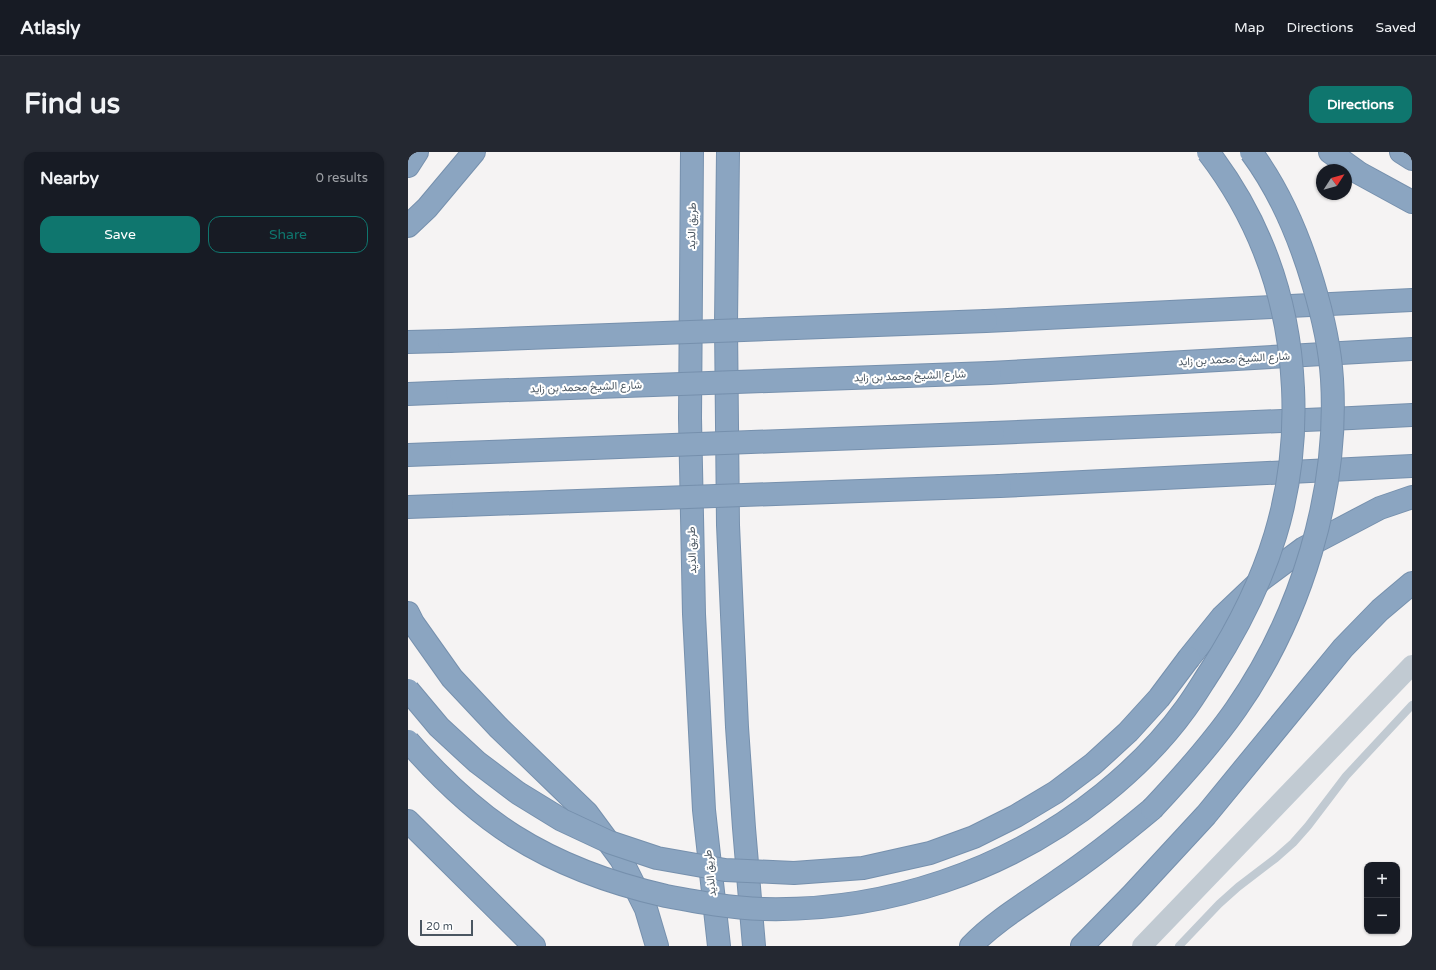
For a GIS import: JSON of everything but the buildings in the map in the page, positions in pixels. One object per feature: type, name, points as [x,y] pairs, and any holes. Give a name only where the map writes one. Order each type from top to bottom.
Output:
[{"type":"highway","points":[[408,166],[417,152]]},
{"type":"highway","name":"طريق الذيد","points":[[692,152],[690,418],[694,614],[704,810],[719,946]]},
{"type":"highway","points":[[728,152],[726,340],[729,541],[737,727],[754,946]]},
{"type":"highway","points":[[408,741],[432,768],[485,816],[546,854],[578,869],[612,881],[646,891],[703,903],[761,909],[820,908],[877,900],[934,885],[970,872],[1041,838],[1074,816],[1105,793],[1134,766],[1161,738],[1186,708],[1240,622],[1260,582],[1275,541],[1286,498],[1292,454],[1294,410],[1292,366],[1286,322],[1275,280],[1260,238],[1240,199],[1208,152]]},
{"type":"highway","points":[[971,946],[1012,912],[1084,863],[1152,809],[1183,777],[1211,743],[1237,707],[1260,670],[1298,589],[1312,548],[1324,497],[1332,442],[1332,378],[1323,315],[1304,254],[1284,206],[1251,152]]},
{"type":"highway","points":[[1330,152],[1359,173],[1412,202]]},
{"type":"highway","points":[[1401,152],[1412,158]]},
{"type":"highway","points":[[408,226],[427,208],[469,158]]},
{"type":"highway","points":[[408,342],[986,321],[1412,300]]},
{"type":"highway","name":"شارع الشيخ محمد بن زايد","points":[[408,394],[990,373],[1412,350]]},
{"type":"highway","points":[[408,455],[993,433],[1412,415]]},
{"type":"highway","points":[[408,507],[1000,486],[1412,466]]},
{"type":"highway","points":[[408,690],[439,727],[477,762],[518,793],[562,820],[609,842],[657,858],[726,870],[794,873],[863,868],[930,853],[974,836],[1016,816],[1056,792],[1093,764],[1122,738],[1159,698],[1189,658],[1228,612],[1261,580],[1304,548],[1380,508],[1412,496]]},
{"type":"highway","points":[[1082,946],[1132,895],[1206,815],[1343,648],[1380,610],[1412,583]]},
{"type":"highway","points":[[408,612],[413,623],[452,678],[498,727],[587,813],[620,859],[646,909],[657,946]]},
{"type":"highway","points":[[408,821],[534,946]]},
{"type":"street","points":[[1142,946],[1412,665]]},
{"type":"lane","points":[[1179,946],[1219,904],[1293,843],[1308,826],[1346,776],[1412,705]]}]
